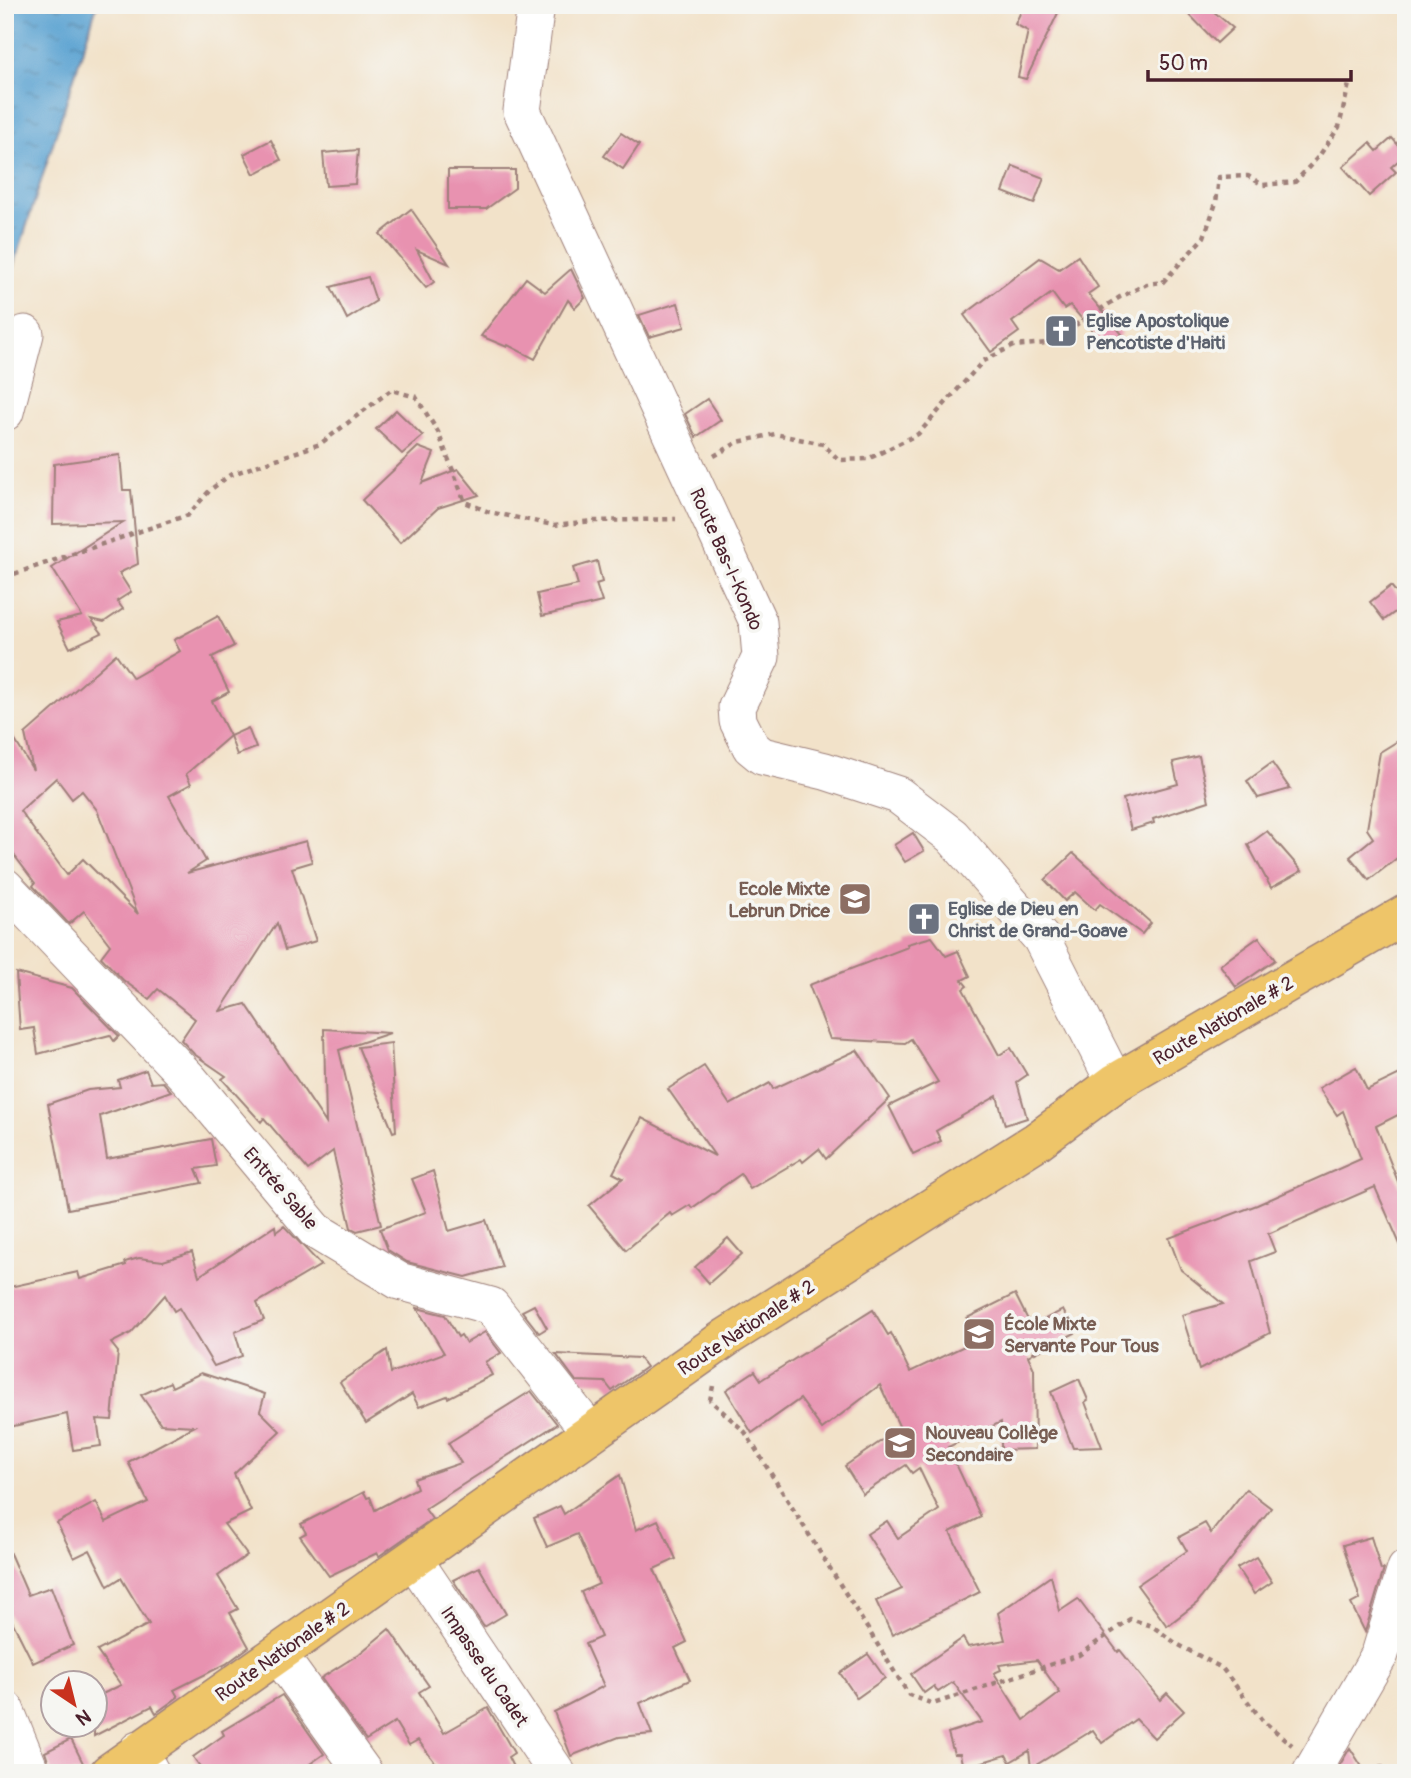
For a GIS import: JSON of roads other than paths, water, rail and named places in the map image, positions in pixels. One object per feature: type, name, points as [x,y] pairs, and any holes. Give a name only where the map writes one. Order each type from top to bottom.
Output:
[{"type":"main road","name":"Route Nationale # 2","points":[[133,1765],[278,1654],[727,1337],[1037,1140],[1115,1083],[1406,914]]},
{"type":"street","name":"Route Bas-I-Kondo","points":[[536,5],[522,111],[708,519],[758,622],[762,640],[761,657],[737,707],[738,721],[751,747],[762,756],[825,771],[898,795],[952,836],[1041,938],[1115,1083]]},
{"type":"street","points":[[5,412],[25,334]]},
{"type":"street","name":"Entrée Sable","points":[[5,887],[189,1079],[316,1231],[399,1281],[491,1306],[591,1433]]},
{"type":"street","name":"Impasse du Cadet","points":[[414,1560],[557,1773]]},
{"type":"street","points":[[1313,1769],[1380,1654],[1406,1569]]},
{"type":"street","points":[[278,1654],[364,1773]]},
{"type":"street","points":[[5,1709],[31,1773]]},
{"type":"water","points":[[5,5],[97,5],[5,294]]},
{"type":"place","name":"Eglise Apostolique Pencotiste d'Haiti","points":[[1061,331]]},
{"type":"place","name":"Ecole Mixte Lebrun Drice","points":[[855,899]]},
{"type":"place","name":"Eglise de Dieu en Christ de Grand-Goave","points":[[924,919]]},
{"type":"place","name":"École Mixte Servante Pour Tous","points":[[979,1334]]},
{"type":"place","name":"Nouveau Collège Secondaire","points":[[900,1443]]}]
